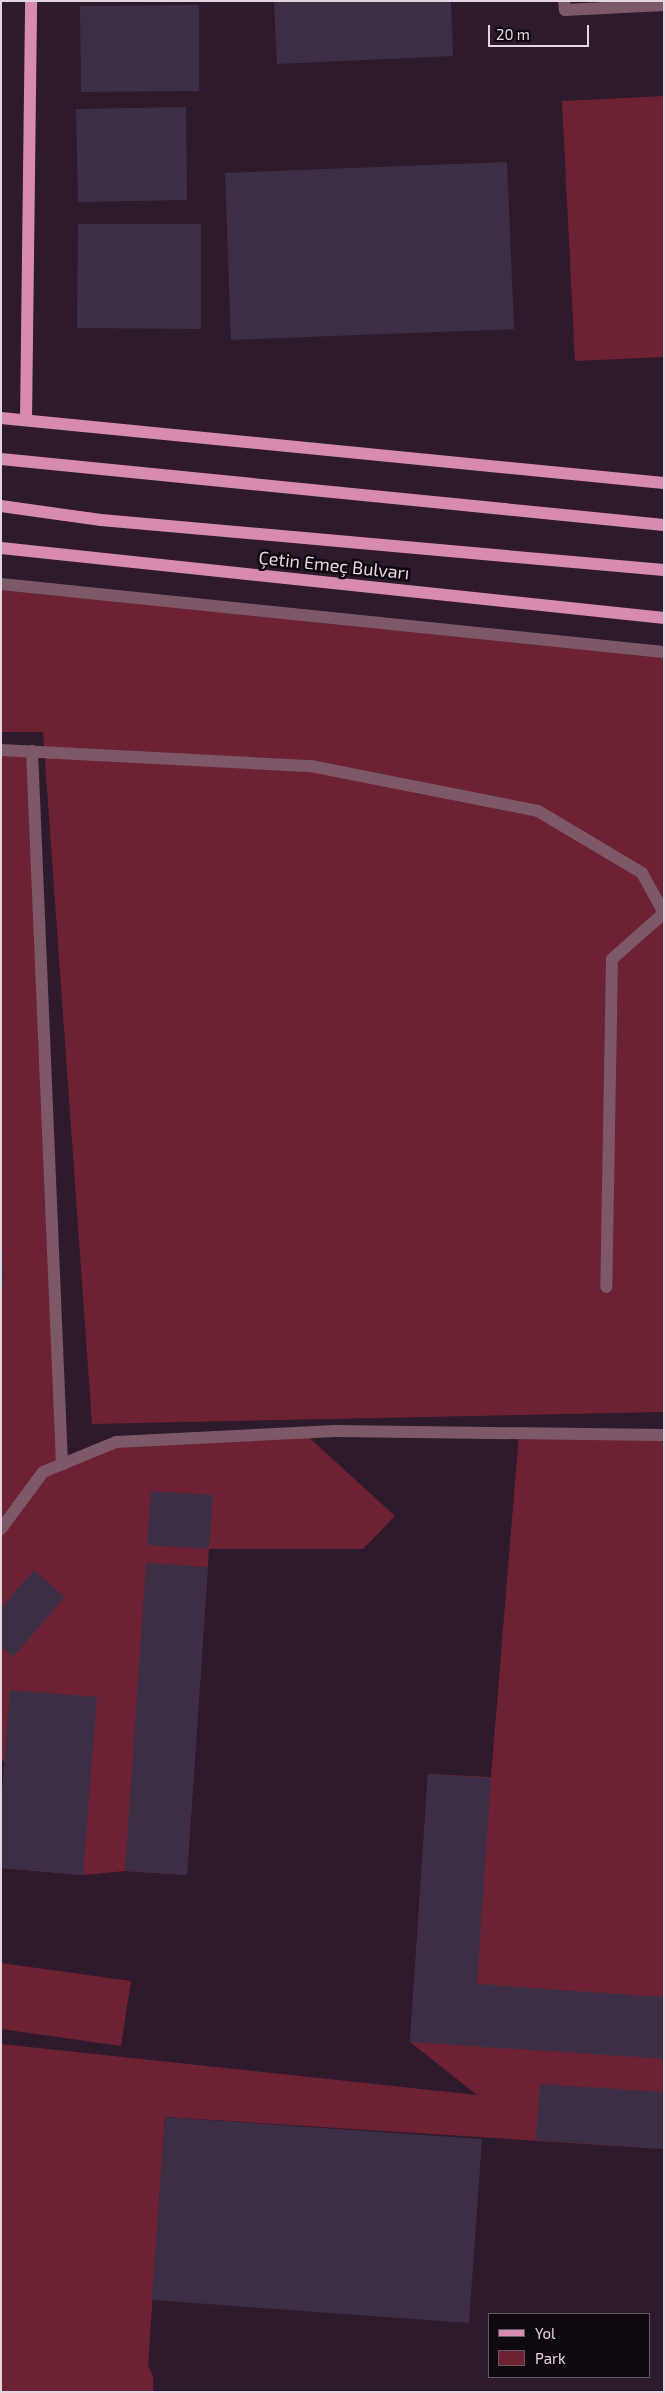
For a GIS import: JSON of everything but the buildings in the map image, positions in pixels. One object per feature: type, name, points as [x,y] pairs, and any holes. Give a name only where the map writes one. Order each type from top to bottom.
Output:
[{"type":"main road","points":[[26,420],[31,1]]},
{"type":"main road","points":[[1,418],[664,483]]},
{"type":"main road","points":[[1,460],[664,525]]},
{"type":"main road","name":"Çetin Emeç Bulvarı","points":[[1,506],[102,520],[664,570]]},
{"type":"main road","name":"Çetin Emeç Bulvarı","points":[[1,548],[664,618]]},
{"type":"street","points":[[564,1],[565,10],[664,5]]},
{"type":"street","points":[[1,584],[664,652]]},
{"type":"street","points":[[1,750],[311,766],[538,812],[642,872],[664,912],[612,959],[606,1287]]},
{"type":"street","points":[[32,751],[62,1464]]},
{"type":"street","points":[[1,1529],[43,1472],[116,1442],[335,1431],[664,1435]]},
{"type":"green space","points":[[664,96],[664,357],[575,361],[562,101]]},
{"type":"green space","points":[[1,584],[664,652],[664,1412],[92,1424],[43,732],[1,732]]},
{"type":"green space","points":[[1,750],[32,751],[62,1464],[116,1442],[303,1432],[395,1516],[363,1549],[209,1549],[187,1875],[125,1871],[83,1875],[1,1868],[5,1762],[1,1760]]},
{"type":"green space","points":[[519,1433],[664,1435],[664,2149],[165,2117],[148,2365],[153,2376],[153,2392],[1,2392],[1,2044],[477,2095],[410,2042],[428,1774],[491,1777]]},
{"type":"green space","points":[[1,1963],[131,1981],[121,2046],[1,2029]]}]
